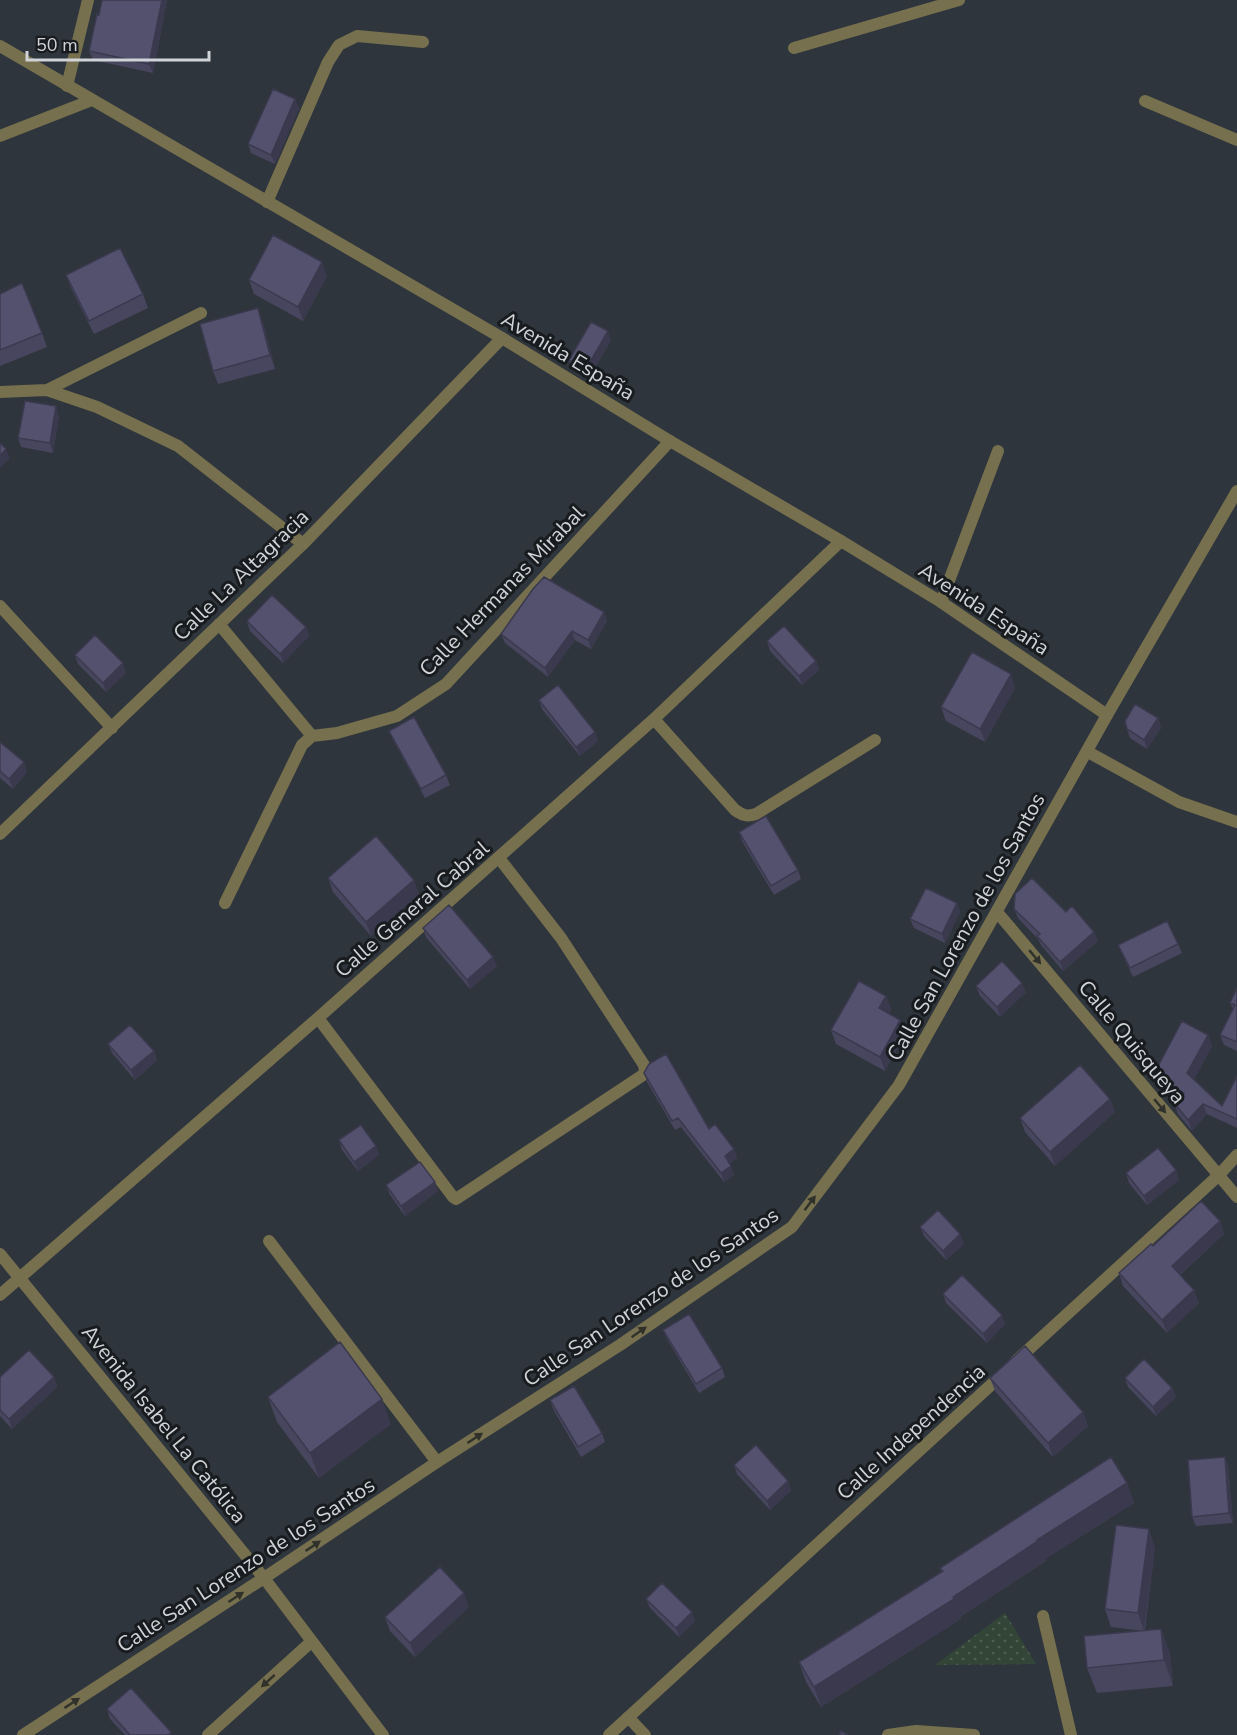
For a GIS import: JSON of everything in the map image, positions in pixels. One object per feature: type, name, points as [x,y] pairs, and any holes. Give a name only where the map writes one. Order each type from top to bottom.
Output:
[{"type":"street","points":[[67,86],[88,0]]},
{"type":"street","points":[[794,48],[959,0]]},
{"type":"street","points":[[267,202],[328,62],[339,45],[357,36],[423,42]]},
{"type":"street","name":"Avenida España","points":[[0,46],[502,338],[670,441],[841,541],[941,602],[1107,715]]},
{"type":"street","points":[[0,136],[92,100]]},
{"type":"street","points":[[1145,100],[1237,140]]},
{"type":"street","points":[[47,390],[201,313]]},
{"type":"street","name":"Calle La Altagracia","points":[[0,834],[303,544],[502,338]]},
{"type":"street","points":[[0,392],[47,390],[97,407],[178,446],[303,544]]},
{"type":"street","name":"Calle Hermanas Mirabal","points":[[312,736],[337,733],[397,716],[446,684],[670,441]]},
{"type":"street","points":[[941,602],[998,451]]},
{"type":"street","name":"Calle San Lorenzo de los Santos","points":[[23,1735],[437,1462],[620,1345],[792,1227],[899,1085],[1107,715],[1237,490]]},
{"type":"street","name":"Calle General Cabral","points":[[0,1295],[499,858],[654,719],[841,541]]},
{"type":"street","points":[[0,606],[112,728]]},
{"type":"street","points":[[219,624],[312,736],[295,756],[225,903]]},
{"type":"street","points":[[654,719],[735,810],[749,816],[756,814],[875,740]]},
{"type":"street","points":[[1088,752],[1179,802],[1237,822]]},
{"type":"street","points":[[318,1018],[456,1199],[644,1075],[644,1065],[579,964],[499,858]]},
{"type":"street","name":"Calle Quisqueya","points":[[997,912],[1237,1197]]},
{"type":"street","name":"Calle Independencia","points":[[609,1735],[1219,1176],[1237,1155]]},
{"type":"street","points":[[269,1241],[437,1462]]},
{"type":"street","name":"Avenida Isabel La Católica","points":[[0,1254],[264,1578],[383,1735]]},
{"type":"street","points":[[1043,1616],[1071,1735]]},
{"type":"street","points":[[208,1735],[311,1642]]},
{"type":"street","points":[[628,1717],[645,1735]]},
{"type":"street","points":[[888,1735],[916,1731],[974,1735]]},
{"type":"green space","points":[[1005,1613],[1036,1664],[935,1665]]},
{"type":"building","points":[[102,0],[162,0],[149,64],[89,51]]},
{"type":"building","points":[[273,89],[295,99],[271,155],[248,144]]},
{"type":"building","points":[[273,235],[322,262],[298,307],[249,280]]},
{"type":"building","points":[[120,248],[143,294],[89,321],[66,275]]},
{"type":"building","points":[[22,283],[42,333],[0,350],[0,294]]},
{"type":"building","points":[[258,308],[270,355],[213,371],[200,324]]},
{"type":"building","points":[[591,322],[608,331],[586,369],[569,360]]},
{"type":"building","points":[[25,401],[56,406],[50,443],[18,438]]},
{"type":"building","points":[[0,443],[6,449],[0,456]]},
{"type":"building","points":[[544,577],[604,612],[588,640],[572,631],[545,668],[501,634]]},
{"type":"building","points":[[272,595],[306,627],[280,654],[247,621]]},
{"type":"building","points":[[784,626],[816,661],[799,676],[767,641]]},
{"type":"building","points":[[95,635],[123,663],[103,683],[75,655]]},
{"type":"building","points":[[972,652],[1011,674],[980,729],[941,707]]},
{"type":"building","points":[[558,685],[595,732],[576,747],[539,700]]},
{"type":"building","points":[[1135,704],[1158,718],[1144,740],[1127,729],[1125,721]]},
{"type":"building","points":[[414,717],[446,775],[421,789],[389,731]]},
{"type":"building","points":[[0,742],[24,762],[9,779],[0,771]]},
{"type":"building","points":[[766,816],[798,870],[771,886],[739,832]]},
{"type":"building","points":[[376,836],[414,880],[366,922],[328,878]]},
{"type":"building","points":[[1032,878],[1066,912],[1072,906],[1094,932],[1060,962],[1037,936],[1040,934],[1014,909],[1015,894]]},
{"type":"building","points":[[926,888],[957,903],[942,934],[910,919]]},
{"type":"building","points":[[449,905],[493,957],[467,980],[423,928]]},
{"type":"building","points":[[1167,921],[1178,944],[1130,968],[1118,945]]},
{"type":"building","points":[[1002,961],[1022,983],[997,1007],[976,986]]},
{"type":"building","points":[[859,981],[886,996],[879,1008],[900,1020],[880,1057],[831,1030]]},
{"type":"building","points":[[1237,988],[1237,1042],[1220,1035],[1235,1005],[1230,1003]]},
{"type":"building","points":[[1182,1021],[1208,1035],[1187,1073],[1222,1106],[1237,1076],[1237,1119],[1203,1104],[1188,1120],[1174,1103],[1184,1093],[1153,1076]]},
{"type":"building","points":[[130,1025],[154,1051],[131,1070],[108,1044]]},
{"type":"building","points":[[666,1054],[709,1129],[715,1124],[734,1149],[725,1156],[731,1166],[721,1173],[678,1118],[672,1121],[644,1073],[649,1064]]},
{"type":"building","points":[[1080,1065],[1110,1099],[1050,1152],[1020,1118]]},
{"type":"building","points":[[361,1125],[376,1146],[354,1162],[339,1140]]},
{"type":"building","points":[[1158,1148],[1176,1170],[1144,1196],[1126,1173]]},
{"type":"building","points":[[420,1162],[435,1182],[401,1206],[386,1185]]},
{"type":"building","points":[[1201,1201],[1220,1221],[1172,1266],[1194,1290],[1162,1320],[1119,1273],[1151,1244],[1153,1246]]},
{"type":"building","points":[[938,1210],[960,1234],[943,1251],[920,1227]]},
{"type":"building","points":[[962,1275],[1002,1315],[983,1334],[943,1294]]},
{"type":"building","points":[[689,1314],[722,1368],[696,1384],[663,1330]]},
{"type":"building","points":[[340,1342],[382,1399],[310,1453],[268,1397]]},
{"type":"building","points":[[1025,1346],[1083,1412],[1048,1443],[990,1378]]},
{"type":"building","points":[[29,1350],[54,1377],[9,1419],[0,1410],[0,1377]]},
{"type":"building","points":[[1144,1359],[1172,1388],[1153,1407],[1125,1378]]},
{"type":"building","points":[[574,1386],[602,1433],[578,1447],[550,1400]]},
{"type":"building","points":[[756,1445],[788,1481],[767,1501],[734,1465]]},
{"type":"building","points":[[1111,1457],[1127,1483],[1037,1540],[953,1597],[954,1599],[814,1687],[799,1662],[943,1571],[940,1568]]},
{"type":"building","points":[[1225,1457],[1229,1513],[1192,1517],[1188,1460]]},
{"type":"building","points":[[1116,1525],[1149,1529],[1138,1613],[1105,1609]]},
{"type":"building","points":[[440,1567],[464,1593],[410,1643],[385,1617]]},
{"type":"building","points":[[662,1583],[692,1612],[676,1628],[646,1599]]},
{"type":"building","points":[[1161,1629],[1164,1660],[1087,1668],[1084,1636]]},
{"type":"building","points":[[131,1688],[171,1732],[169,1735],[130,1735],[107,1709]]}]
